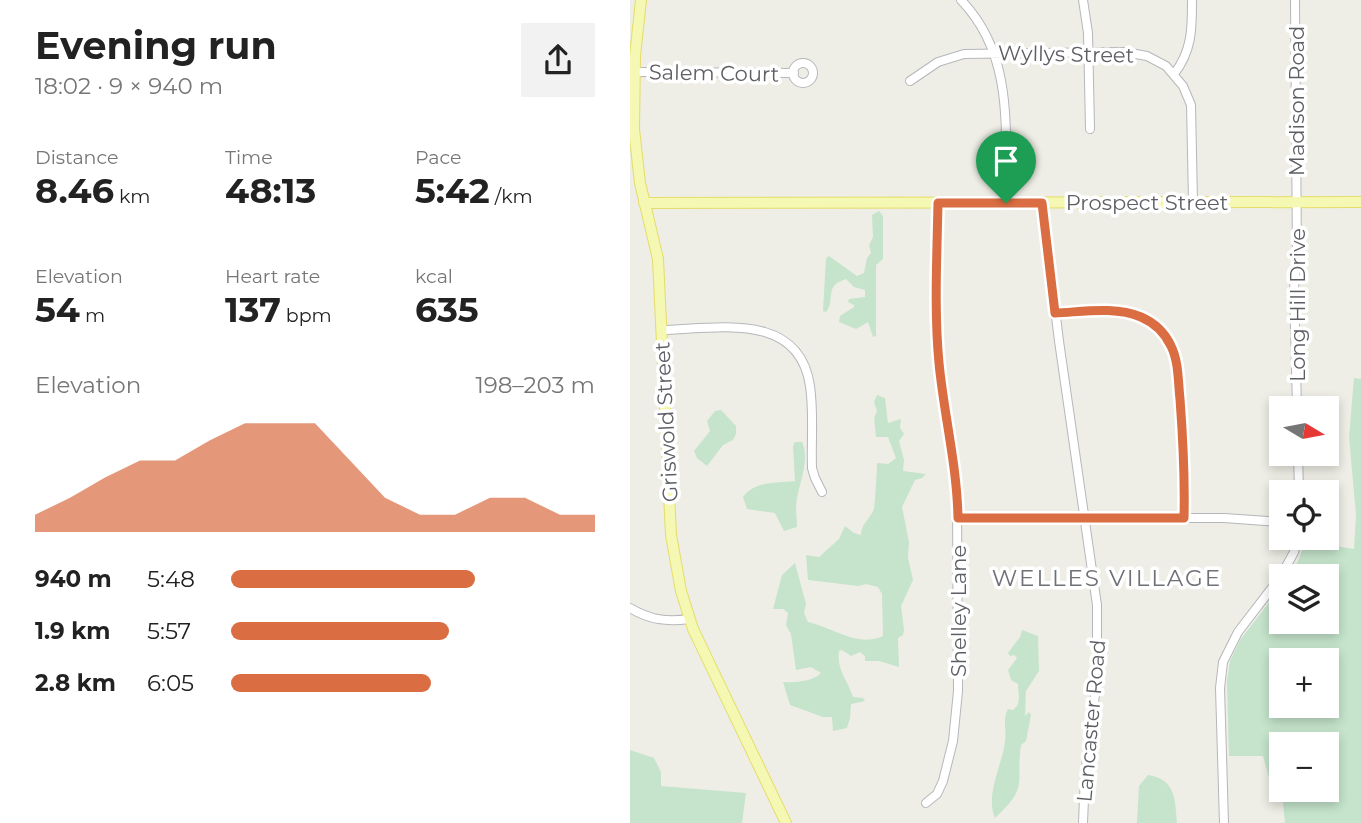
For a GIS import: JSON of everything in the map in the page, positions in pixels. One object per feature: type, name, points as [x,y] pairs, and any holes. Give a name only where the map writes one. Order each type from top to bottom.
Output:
[{"type":"main road","name":"Griswold Street","points":[[641,0],[634,72],[636,149],[644,203],[657,252],[671,535],[677,577],[689,619],[786,823]]},
{"type":"main road","name":"Prospect Street","points":[[644,203],[1359,202]]},
{"type":"street","points":[[961,0],[980,23],[995,53],[1005,96],[1006,203]]},
{"type":"street","points":[[1083,0],[1089,52],[1090,129]]},
{"type":"street","name":"Madison Road","points":[[1295,0],[1297,202]]},
{"type":"street","points":[[1192,2],[1190,44],[1174,74],[1186,92],[1192,112],[1193,202]]},
{"type":"street","name":"Wyllys Street","points":[[910,81],[950,57],[971,53],[1140,54],[1160,62],[1174,74]]},
{"type":"street","name":"Salem Court","points":[[634,72],[794,73]]},
{"type":"street","name":"Long Hill Drive","points":[[1297,202],[1294,288],[1297,396]]},
{"type":"street","name":"Shelley Lane","points":[[926,803],[942,786],[956,724],[958,691],[958,518],[954,456],[938,345],[938,203]]},
{"type":"street","name":"Lancaster Road","points":[[1042,203],[1055,313],[1096,581],[1098,654],[1085,767],[1083,823]]},
{"type":"street","points":[[1055,313],[1129,313],[1156,326],[1168,341],[1177,368],[1184,448],[1184,518]]},
{"type":"street","points":[[661,330],[744,327],[767,332],[789,345],[800,358],[809,381],[812,468],[822,492]]},
{"type":"street","points":[[958,518],[1184,518],[1269,522]]},
{"type":"street","points":[[1224,823],[1220,688],[1223,662],[1237,632],[1269,591]]},
{"type":"street","points":[[630,608],[641,615],[662,620],[689,619]]},
{"type":"green space","points":[[879,211],[883,216],[883,259],[876,265],[876,336],[873,337],[868,322],[856,329],[839,322],[840,316],[854,307],[848,302],[849,299],[865,297],[865,290],[854,287],[846,279],[832,289],[829,307],[826,312],[823,311],[826,258],[829,256],[857,276],[864,273],[867,258],[871,253],[869,245],[873,237],[872,215]]},
{"type":"green space","points":[[1354,378],[1361,379],[1361,823],[1285,823],[1283,802],[1339,802],[1339,732],[1269,732],[1269,778],[1263,756],[1229,756],[1227,681],[1230,661],[1240,640],[1269,603],[1269,634],[1339,634],[1339,564],[1296,564],[1302,550],[1339,550],[1339,547],[1354,549],[1356,515],[1349,437]]},
{"type":"green space","points":[[877,395],[885,398],[888,423],[901,419],[900,428],[904,434],[899,441],[904,460],[903,471],[926,474],[915,480],[902,507],[913,580],[901,606],[904,630],[903,635],[898,638],[899,667],[879,661],[865,661],[865,656],[860,652],[851,656],[839,651],[841,669],[853,697],[863,698],[865,701],[851,704],[847,728],[833,731],[832,717],[823,717],[790,705],[783,682],[804,681],[821,673],[811,667],[796,670],[791,634],[786,625],[788,613],[783,609],[773,609],[782,575],[795,563],[808,622],[864,640],[883,636],[882,594],[878,587],[808,580],[806,555],[819,557],[839,539],[845,526],[861,535],[862,528],[874,509],[877,463],[888,464],[896,458],[888,437],[876,437],[874,418],[877,411],[874,402]]},
{"type":"green space","points":[[721,410],[736,426],[736,434],[733,440],[723,445],[707,466],[697,458],[694,451],[710,431],[707,421],[715,411]]},
{"type":"green space","points":[[795,442],[802,442],[805,456],[796,502],[797,527],[784,531],[775,513],[747,509],[743,497],[760,485],[795,481]]},
{"type":"green space","points":[[1022,630],[1038,636],[1039,671],[1026,691],[1025,716],[1029,712],[1031,715],[1026,741],[1021,745],[1017,791],[995,818],[992,800],[1005,742],[1005,717],[1008,709],[1016,708],[1019,698],[1018,684],[1011,680],[1008,670],[1017,658],[1008,653]]},
{"type":"green space","points":[[630,750],[654,758],[661,772],[661,786],[746,793],[742,823],[630,823]]},
{"type":"green space","points":[[1148,775],[1157,777],[1169,786],[1174,799],[1177,823],[1137,823],[1139,786]]},
{"type":"district","name":"WELLES VILLAGE","points":[[1107,578]]},
{"type":"route","points":[[938,203],[1006,203],[1042,203],[1055,313],[1129,313],[1156,326],[1168,341],[1177,368],[1184,448],[1184,518],[958,518],[954,456],[938,345],[938,203]]}]
